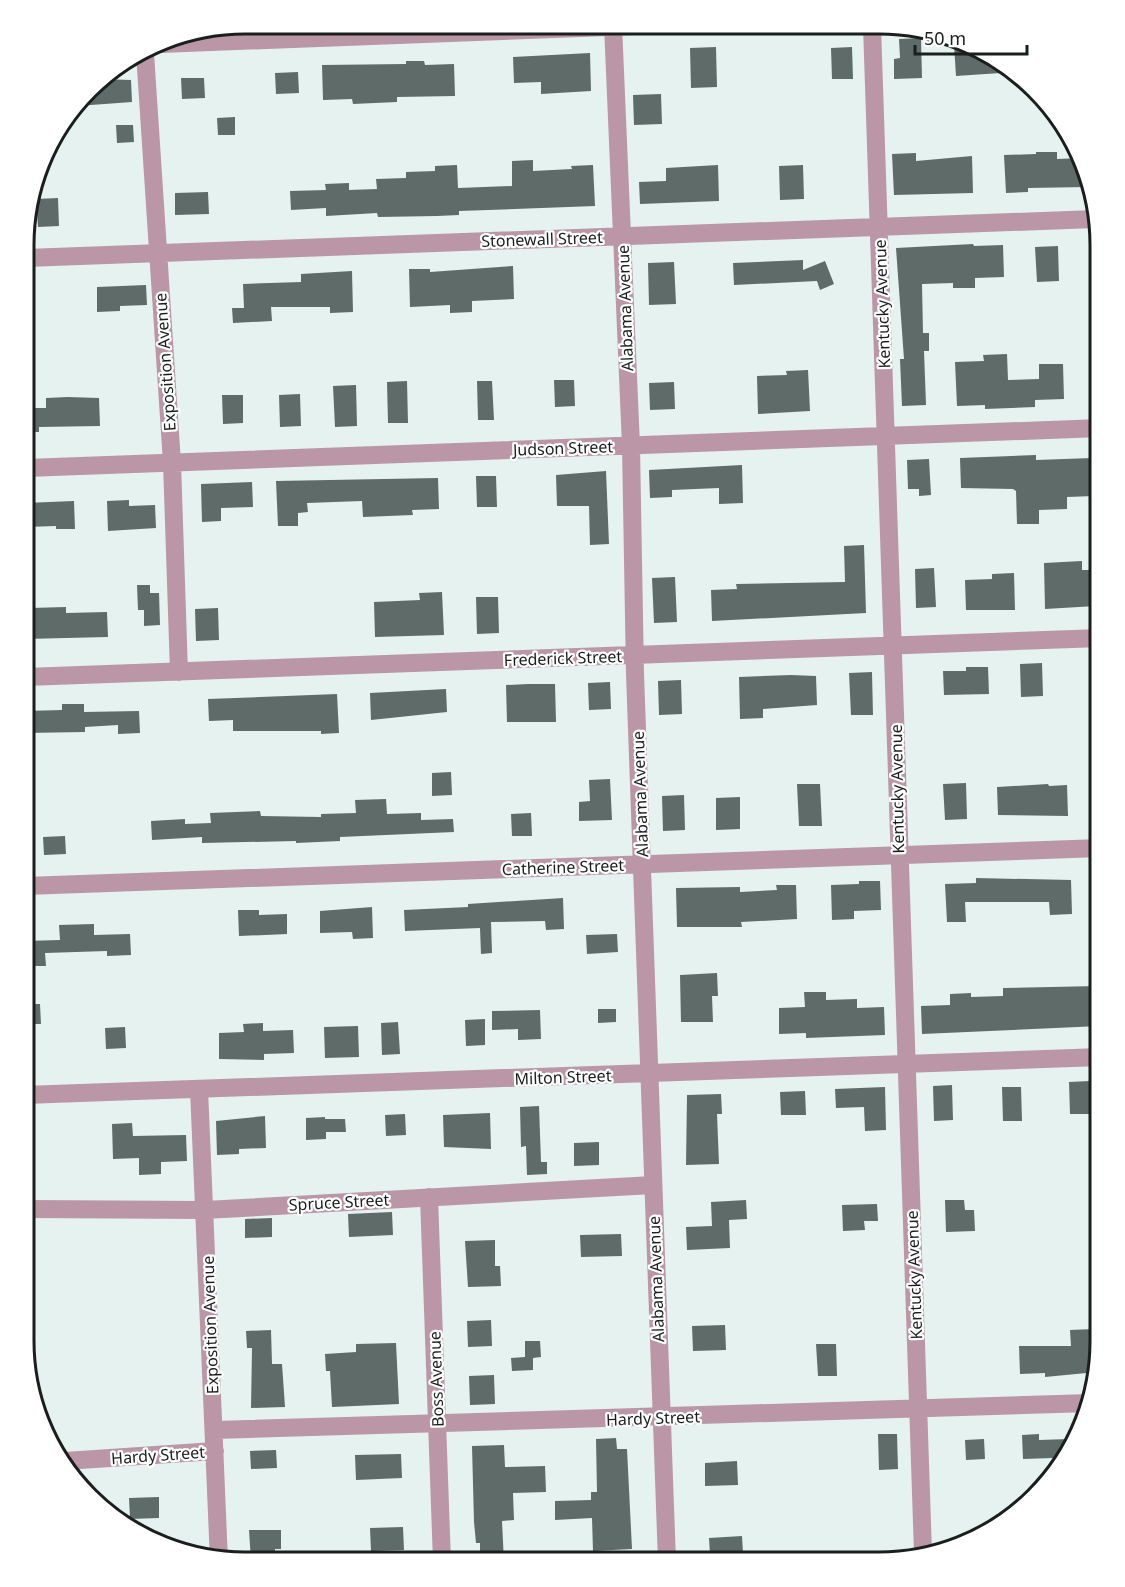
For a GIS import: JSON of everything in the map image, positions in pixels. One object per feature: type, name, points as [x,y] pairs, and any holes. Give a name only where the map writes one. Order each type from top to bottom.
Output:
[{"type":"street","name":"Alabama Avenue","points":[[613,34],[631,446],[642,864],[667,1552]]},
{"type":"street","name":"Kentucky Avenue","points":[[872,34],[923,1548]]},
{"type":"street","points":[[188,43],[393,35]]},
{"type":"street","name":"Exposition Avenue","points":[[146,60],[172,463],[179,672]]},
{"type":"street","name":"Stonewall Street","points":[[34,258],[1089,219]]},
{"type":"street","name":"Judson Street","points":[[34,468],[1090,428]]},
{"type":"street","name":"Frederick Street","points":[[34,677],[1090,638]]},
{"type":"street","name":"Catherine Street","points":[[34,886],[1090,848]]},
{"type":"street","name":"Milton Street","points":[[34,1095],[1090,1057]]},
{"type":"street","name":"Exposition Avenue","points":[[199,1089],[219,1551]]},
{"type":"street","name":"Spruce Street","points":[[34,1209],[205,1210],[653,1185]]},
{"type":"street","name":"Boss Avenue","points":[[429,1197],[442,1552]]},
{"type":"street","name":"Hardy Street","points":[[215,1430],[438,1425],[1081,1403]]},
{"type":"street","name":"Hardy Street","points":[[71,1461],[215,1451]]},
{"type":"building","points":[[899,39],[921,39],[922,78],[894,79],[894,59],[900,58]]},
{"type":"building","points":[[716,47],[717,87],[691,88],[690,48]]},
{"type":"building","points":[[852,47],[853,79],[832,79],[831,48]]},
{"type":"building","points":[[954,49],[973,56],[1001,73],[956,76]]},
{"type":"building","points":[[590,53],[591,91],[541,94],[541,82],[514,83],[513,57]]},
{"type":"building","points":[[406,61],[424,61],[425,65],[454,64],[455,96],[397,97],[397,102],[353,104],[352,99],[323,100],[322,65],[406,64]]},
{"type":"building","points":[[298,72],[299,93],[276,94],[275,73]]},
{"type":"building","points":[[181,78],[204,78],[205,98],[182,99]]},
{"type":"building","points":[[115,79],[131,80],[132,102],[88,105]]},
{"type":"building","points":[[661,94],[662,124],[634,125],[633,95]]},
{"type":"building","points":[[235,117],[235,135],[218,135],[217,118]]},
{"type":"building","points":[[116,125],[133,125],[134,142],[117,143]]},
{"type":"building","points":[[1036,152],[1057,152],[1057,159],[1071,158],[1082,187],[1028,188],[1028,192],[1006,193],[1004,155],[1036,154]]},
{"type":"building","points":[[916,153],[916,161],[972,156],[973,193],[894,195],[892,154]]},
{"type":"building","points":[[533,160],[533,171],[572,169],[571,166],[593,165],[595,206],[459,211],[459,215],[378,217],[377,213],[326,216],[326,208],[291,210],[290,191],[326,190],[325,184],[349,183],[349,190],[377,189],[376,179],[406,178],[406,172],[435,171],[435,166],[457,165],[458,188],[512,186],[512,161]]},
{"type":"building","points":[[718,165],[719,201],[640,204],[639,182],[666,181],[666,168]]},
{"type":"building","points":[[803,165],[804,199],[780,200],[779,166]]},
{"type":"building","points":[[208,192],[209,214],[175,215],[175,193]]},
{"type":"building","points":[[58,198],[59,226],[38,227],[37,213],[40,199]]},
{"type":"building","points":[[973,244],[974,246],[1003,245],[1004,277],[975,278],[975,288],[953,288],[953,283],[922,284],[923,333],[929,333],[929,351],[924,351],[926,405],[902,406],[900,359],[904,359],[896,248]]},
{"type":"building","points":[[1058,246],[1059,281],[1037,282],[1035,247]]},
{"type":"building","points":[[803,260],[803,270],[825,261],[834,284],[820,290],[817,281],[734,285],[733,263]]},
{"type":"building","points":[[674,262],[676,304],[649,305],[648,263]]},
{"type":"building","points":[[513,266],[514,299],[472,301],[472,312],[450,313],[450,305],[410,307],[409,269],[430,269],[430,272]]},
{"type":"building","points":[[352,271],[353,312],[330,313],[330,307],[271,307],[272,321],[233,323],[232,308],[244,308],[243,284],[301,282],[301,274]]},
{"type":"building","points":[[146,285],[147,305],[120,306],[120,311],[97,312],[97,287]]},
{"type":"building","points":[[1007,354],[1008,380],[1039,379],[1039,364],[1063,364],[1064,399],[1035,400],[1035,407],[985,409],[985,405],[957,406],[955,362],[984,361],[983,355]]},
{"type":"building","points":[[808,370],[810,411],[758,414],[757,376],[787,375],[786,371]]},
{"type":"building","points":[[554,380],[574,380],[575,406],[555,407]]},
{"type":"building","points":[[407,381],[408,423],[388,423],[387,382]]},
{"type":"building","points":[[477,381],[492,381],[494,420],[478,420]]},
{"type":"building","points":[[674,382],[675,409],[650,410],[649,383]]},
{"type":"building","points":[[356,385],[357,426],[335,427],[333,386]]},
{"type":"building","points":[[300,394],[301,426],[280,427],[279,395]]},
{"type":"building","points":[[222,395],[243,395],[243,423],[223,424]]},
{"type":"building","points":[[46,398],[99,398],[100,426],[39,427],[39,432],[34,432],[34,408],[46,408]]},
{"type":"building","points":[[1036,455],[1036,460],[1090,458],[1090,496],[1067,497],[1067,509],[1039,510],[1039,524],[1017,524],[1016,491],[1013,489],[961,488],[960,458]]},
{"type":"building","points":[[929,459],[931,495],[919,496],[919,489],[908,489],[907,460]]},
{"type":"building","points":[[742,465],[743,503],[719,504],[719,488],[672,490],[672,497],[650,498],[649,470]]},
{"type":"building","points":[[606,471],[609,544],[590,545],[589,506],[557,506],[556,475]]},
{"type":"building","points":[[476,476],[496,476],[497,507],[477,507]]},
{"type":"building","points":[[438,478],[439,509],[412,510],[413,515],[363,517],[362,501],[307,503],[308,512],[298,513],[298,526],[278,526],[276,481]]},
{"type":"building","points":[[252,482],[253,507],[221,508],[221,521],[202,522],[201,484]]},
{"type":"building","points":[[129,500],[129,506],[155,505],[156,528],[108,531],[107,501]]},
{"type":"building","points":[[74,501],[75,529],[56,529],[56,526],[34,527],[34,503]]},
{"type":"building","points":[[864,545],[866,613],[712,621],[711,590],[737,589],[736,584],[845,582],[844,546]]},
{"type":"building","points":[[1082,561],[1082,570],[1090,570],[1090,606],[1045,609],[1044,563]]},
{"type":"building","points":[[934,568],[936,607],[916,608],[915,569]]},
{"type":"building","points":[[1014,573],[1015,610],[966,610],[965,580],[992,579],[992,574]]},
{"type":"building","points":[[675,577],[677,622],[654,623],[652,578]]},
{"type":"building","points":[[137,585],[150,585],[150,593],[159,593],[160,625],[144,626],[144,610],[138,610]]},
{"type":"building","points":[[442,592],[444,635],[375,637],[374,602],[420,600],[419,593]]},
{"type":"building","points":[[476,597],[498,597],[499,633],[477,634]]},
{"type":"building","points":[[66,607],[66,613],[107,612],[108,637],[34,639],[34,608]]},
{"type":"building","points":[[218,608],[219,640],[196,641],[195,609]]},
{"type":"building","points":[[1042,663],[1043,696],[1021,697],[1020,664]]},
{"type":"building","points":[[966,667],[988,667],[989,694],[944,695],[943,671],[966,671]]},
{"type":"building","points":[[872,672],[873,715],[851,715],[849,673]]},
{"type":"building","points":[[816,676],[817,705],[763,709],[763,718],[740,719],[739,677]]},
{"type":"building","points":[[681,680],[682,714],[659,715],[658,681]]},
{"type":"building","points":[[610,682],[611,709],[589,710],[588,683]]},
{"type":"building","points":[[555,684],[556,722],[507,722],[506,685]]},
{"type":"building","points":[[446,689],[447,712],[371,720],[370,693]]},
{"type":"building","points":[[337,694],[339,733],[233,731],[233,720],[209,721],[208,699]]},
{"type":"building","points":[[62,704],[84,704],[84,712],[139,711],[140,733],[118,734],[118,725],[85,727],[85,732],[34,733],[34,711],[62,710]]},
{"type":"building","points":[[451,772],[452,795],[432,796],[432,773]]},
{"type":"building","points":[[610,779],[612,820],[579,821],[579,802],[590,801],[589,780]]},
{"type":"building","points":[[966,783],[967,819],[945,820],[943,784]]},
{"type":"building","points":[[797,784],[820,784],[822,826],[799,826]]},
{"type":"building","points":[[1048,784],[1049,786],[1067,785],[1068,816],[998,815],[997,787]]},
{"type":"building","points":[[684,795],[685,830],[663,831],[662,796]]},
{"type":"building","points":[[740,797],[740,829],[716,830],[716,798]]},
{"type":"building","points":[[386,799],[387,814],[421,813],[421,820],[453,819],[454,832],[340,837],[340,841],[296,843],[296,841],[202,843],[202,837],[152,840],[151,821],[185,819],[185,824],[211,823],[210,813],[260,811],[261,816],[321,817],[321,814],[356,813],[355,800]]},
{"type":"building","points":[[531,813],[532,836],[512,836],[511,814]]},
{"type":"building","points":[[65,836],[66,854],[44,855],[43,837]]},
{"type":"building","points":[[976,878],[1071,880],[1072,914],[1050,915],[1049,902],[965,902],[966,922],[947,922],[945,884],[976,883]]},
{"type":"building","points":[[859,881],[880,881],[881,910],[854,911],[854,919],[832,920],[831,885],[859,884]]},
{"type":"building","points":[[776,885],[796,885],[797,919],[741,922],[742,927],[677,927],[676,888],[740,887],[740,892],[777,890]]},
{"type":"building","points":[[563,898],[564,929],[546,930],[545,921],[491,922],[492,953],[481,954],[480,928],[405,931],[404,910],[468,907],[468,904]]},
{"type":"building","points":[[372,907],[373,938],[353,939],[352,932],[320,933],[320,911]]},
{"type":"building","points":[[238,910],[259,910],[259,915],[287,914],[287,934],[239,936]]},
{"type":"building","points":[[94,924],[94,935],[130,934],[131,955],[107,956],[107,951],[45,953],[46,966],[34,966],[34,941],[60,940],[59,925]]},
{"type":"building","points":[[617,934],[618,952],[587,954],[586,935]]},
{"type":"building","points":[[717,973],[718,996],[712,996],[713,1022],[681,1022],[680,975]]},
{"type":"building","points":[[1090,986],[1090,1026],[922,1034],[921,1006],[950,1005],[950,994],[971,993],[971,997],[1003,996],[1003,988]]},
{"type":"building","points":[[804,992],[826,992],[826,1000],[857,999],[857,1008],[884,1007],[885,1035],[806,1038],[806,1033],[779,1034],[779,1008],[805,1007]]},
{"type":"building","points":[[34,1004],[40,1004],[41,1024],[34,1024]]},
{"type":"building","points":[[598,1009],[616,1009],[616,1022],[598,1023]]},
{"type":"building","points":[[540,1010],[541,1039],[518,1040],[518,1029],[492,1030],[492,1011]]},
{"type":"building","points":[[485,1019],[485,1045],[466,1046],[465,1020]]},
{"type":"building","points":[[398,1022],[400,1054],[382,1055],[381,1023]]},
{"type":"building","points":[[263,1023],[263,1031],[293,1030],[294,1053],[264,1054],[264,1060],[219,1059],[219,1033],[244,1032],[243,1024]]},
{"type":"building","points":[[358,1026],[359,1057],[325,1058],[324,1027]]},
{"type":"building","points":[[125,1027],[126,1048],[106,1049],[105,1028]]},
{"type":"building","points":[[1090,1081],[1090,1114],[1070,1114],[1069,1082]]},
{"type":"building","points":[[952,1085],[953,1120],[934,1121],[933,1086]]},
{"type":"building","points":[[885,1087],[886,1130],[865,1131],[864,1107],[836,1108],[835,1089]]},
{"type":"building","points":[[1002,1087],[1021,1087],[1022,1121],[1003,1121]]},
{"type":"building","points":[[805,1091],[806,1115],[781,1115],[780,1092]]},
{"type":"building","points":[[721,1094],[722,1114],[717,1114],[719,1164],[686,1165],[687,1095]]},
{"type":"building","points":[[539,1106],[541,1162],[547,1162],[547,1174],[527,1175],[526,1146],[521,1147],[520,1107]]},
{"type":"building","points":[[490,1113],[491,1149],[444,1147],[443,1115]]},
{"type":"building","points":[[405,1114],[406,1135],[386,1136],[385,1115]]},
{"type":"building","points":[[265,1116],[266,1148],[239,1149],[239,1154],[217,1155],[216,1121]]},
{"type":"building","points":[[325,1117],[325,1119],[345,1119],[346,1132],[326,1132],[326,1139],[306,1140],[306,1118]]},
{"type":"building","points":[[132,1123],[133,1136],[186,1135],[187,1161],[161,1162],[161,1174],[139,1175],[139,1158],[113,1159],[112,1124]]},
{"type":"building","points":[[599,1142],[599,1165],[574,1166],[574,1143]]},
{"type":"building","points":[[746,1200],[747,1219],[729,1220],[730,1248],[687,1250],[686,1227],[712,1226],[711,1202]]},
{"type":"building","points":[[945,1200],[964,1200],[965,1210],[974,1210],[975,1231],[946,1232]]},
{"type":"building","points":[[877,1204],[878,1221],[864,1221],[865,1230],[843,1231],[842,1205]]},
{"type":"building","points":[[392,1212],[393,1235],[349,1237],[348,1214]]},
{"type":"building","points":[[272,1218],[272,1237],[245,1238],[245,1219]]},
{"type":"building","points":[[621,1234],[622,1256],[581,1257],[580,1235]]},
{"type":"building","points":[[495,1240],[495,1266],[500,1266],[501,1286],[468,1287],[465,1241]]},
{"type":"building","points":[[491,1320],[492,1346],[468,1347],[467,1321]]},
{"type":"building","points":[[725,1325],[726,1350],[693,1351],[692,1326]]},
{"type":"building","points":[[1090,1329],[1088,1373],[1045,1377],[1045,1373],[1020,1374],[1019,1346],[1071,1346],[1070,1330]]},
{"type":"building","points":[[271,1330],[272,1364],[282,1364],[285,1407],[251,1408],[252,1348],[247,1348],[246,1331]]},
{"type":"building","points":[[525,1341],[540,1341],[541,1357],[533,1358],[533,1370],[512,1371],[511,1358],[525,1357]]},
{"type":"building","points":[[396,1343],[399,1404],[332,1407],[330,1371],[326,1371],[325,1354],[356,1352],[356,1344]]},
{"type":"building","points":[[816,1344],[836,1344],[837,1376],[818,1376]]},
{"type":"building","points":[[494,1375],[495,1404],[470,1405],[469,1376]]},
{"type":"building","points":[[878,1434],[897,1434],[898,1469],[879,1470]]},
{"type":"building","points":[[1039,1434],[1039,1440],[1067,1439],[1053,1462],[1053,1458],[1023,1459],[1022,1435]]},
{"type":"building","points":[[616,1438],[617,1449],[627,1449],[632,1549],[593,1551],[592,1518],[555,1520],[555,1501],[591,1500],[591,1492],[597,1492],[596,1439]]},
{"type":"building","points":[[984,1439],[985,1459],[966,1460],[965,1440]]},
{"type":"building","points":[[504,1445],[505,1467],[545,1466],[546,1492],[513,1493],[514,1520],[502,1521],[504,1552],[480,1552],[480,1543],[476,1543],[472,1446]]},
{"type":"building","points":[[276,1450],[277,1468],[251,1469],[250,1451]]},
{"type":"building","points":[[401,1454],[402,1478],[356,1480],[355,1455]]},
{"type":"building","points":[[737,1461],[738,1485],[705,1486],[705,1463]]},
{"type":"building","points":[[159,1497],[159,1518],[130,1518],[129,1498]]},
{"type":"building","points":[[403,1527],[404,1550],[371,1551],[370,1528]]},
{"type":"building","points":[[249,1530],[281,1530],[281,1549],[275,1549],[275,1552],[250,1552]]},
{"type":"building","points":[[742,1536],[743,1552],[710,1552],[709,1538]]}]
